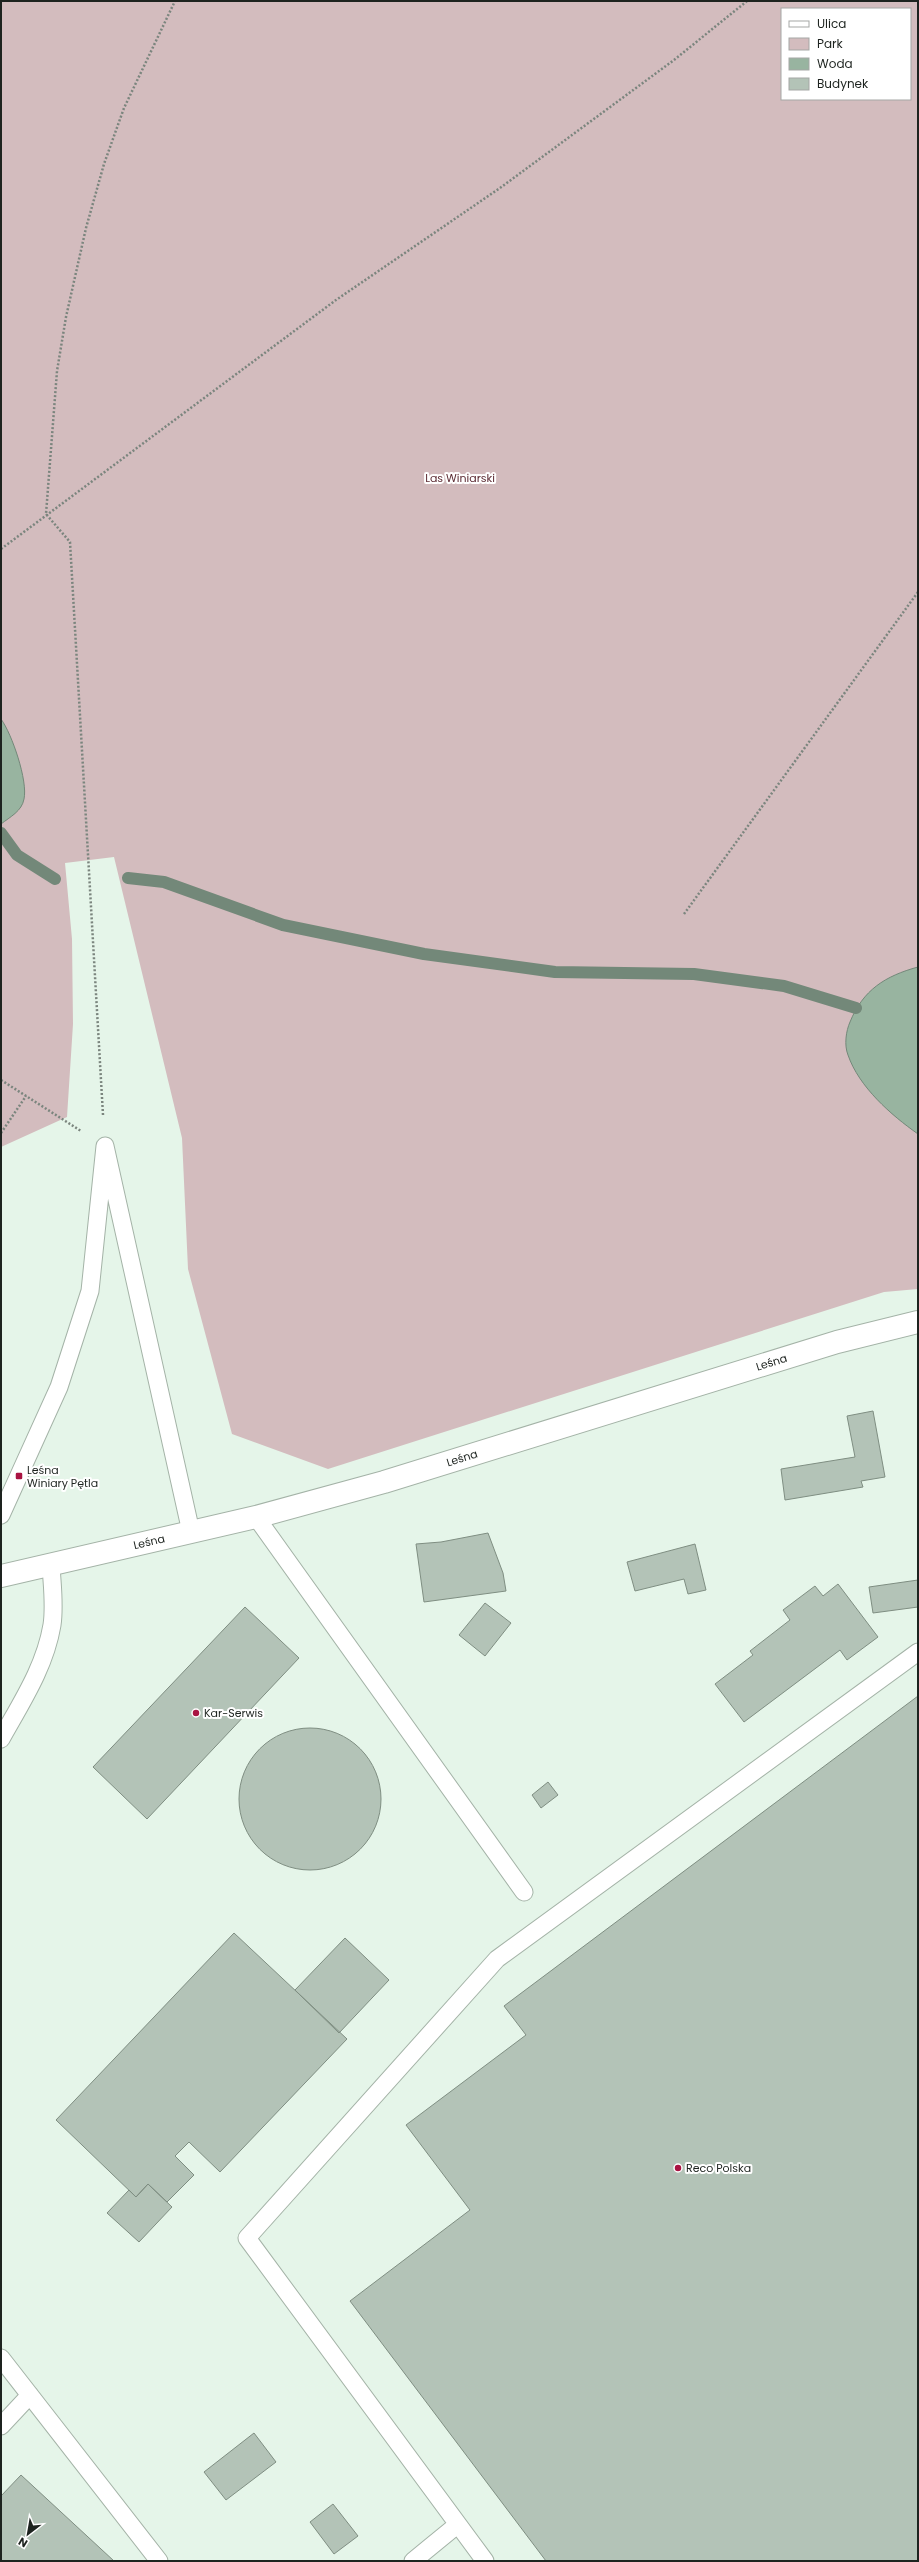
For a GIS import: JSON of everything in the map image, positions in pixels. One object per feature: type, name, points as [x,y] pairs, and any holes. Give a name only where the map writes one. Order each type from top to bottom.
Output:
[{"type":"street","name":"Leśna","points":[[1,1576],[256,1517],[384,1482],[837,1342],[918,1322]]},
{"type":"lane","points":[[1,1516],[59,1386],[90,1291],[105,1146]]},
{"type":"lane","points":[[105,1146],[191,1532]]},
{"type":"lane","points":[[256,1517],[524,1892]]},
{"type":"lane","points":[[1,1739],[38,1672],[46,1651],[52,1625],[54,1602],[51,1564]]},
{"type":"lane","points":[[485,2561],[247,2238],[497,1959],[918,1652]]},
{"type":"lane","points":[[1,2358],[159,2561]]},
{"type":"lane","points":[[1,2426],[30,2395]]},
{"type":"lane","points":[[413,2561],[457,2524]]},
{"type":"path","points":[[105,1146],[70,542],[46,514],[57,371],[66,318],[86,228],[104,164],[124,108],[175,1]]},
{"type":"path","points":[[1,549],[46,514],[336,300],[507,183],[674,60],[747,1]]},
{"type":"path","points":[[684,914],[918,592]]},
{"type":"path","points":[[1,1080],[105,1146]]},
{"type":"path","points":[[1,1133],[26,1096]]},
{"type":"green space","name":"Las Winiarski","points":[[1,1],[918,1],[918,1289],[884,1292],[328,1469],[232,1434],[188,1269],[182,1138],[114,857],[65,863],[72,939],[73,1024],[67,1117],[1,1147]]},
{"type":"water","points":[[1,719],[10,735],[18,758],[25,791],[21,807],[1,824]]},
{"type":"water","points":[[918,967],[918,1134],[887,1109],[868,1089],[853,1067],[848,1055],[846,1043],[847,1030],[861,1001],[876,986],[885,980]]},
{"type":"building","points":[[873,1411],[885,1477],[861,1481],[863,1487],[785,1500],[781,1469],[855,1457],[847,1416]]},
{"type":"building","points":[[488,1533],[503,1573],[506,1591],[424,1602],[416,1544],[441,1542]]},
{"type":"building","points":[[695,1544],[706,1590],[688,1594],[684,1579],[635,1591],[627,1562]]},
{"type":"building","points":[[918,1580],[918,1607],[873,1613],[869,1587]]},
{"type":"building","points":[[838,1584],[878,1637],[847,1660],[840,1650],[744,1722],[715,1684],[753,1655],[750,1651],[790,1620],[783,1610],[815,1586],[823,1596]]},
{"type":"building","points":[[485,1603],[511,1623],[485,1656],[459,1635]]},
{"type":"building","name":"Kar-Serwis","points":[[245,1607],[299,1658],[147,1819],[93,1767]]},
{"type":"building","name":"Reco Polska","points":[[918,1696],[918,2561],[546,2561],[350,2301],[470,2210],[406,2125],[526,2035],[504,2006]]},
{"type":"building","points":[[310,1728],[330,1731],[337,1734],[355,1744],[365,1754],[378,1779],[381,1799],[378,1819],[375,1826],[365,1844],[355,1854],[330,1867],[310,1870],[290,1867],[283,1864],[265,1854],[255,1844],[242,1819],[239,1799],[242,1779],[245,1772],[255,1754],[265,1744],[290,1731]]},
{"type":"building","points":[[548,1782],[558,1795],[541,1808],[532,1795]]},
{"type":"building","points":[[234,1933],[347,2039],[220,2172],[189,2142],[175,2156],[194,2175],[167,2202],[148,2184],[136,2197],[56,2120]]},
{"type":"building","points":[[345,1938],[389,1980],[339,2033],[295,1990]]},
{"type":"building","points":[[148,2184],[172,2207],[139,2242],[107,2213],[129,2190],[136,2197]]},
{"type":"building","points":[[254,2433],[276,2462],[226,2500],[204,2472]]},
{"type":"building","points":[[21,2475],[114,2561],[1,2561],[1,2496]]},
{"type":"building","points":[[333,2504],[358,2536],[334,2554],[310,2522]]},
{"type":"waterway","points":[[1,833],[17,855],[55,879]]},
{"type":"waterway","points":[[128,878],[164,882],[283,925],[424,954],[555,972],[694,974],[784,986],[856,1008]]},
{"type":"place","name":"Leśna Winiary Pętla","points":[[19,1476]]},
{"type":"place","name":"Kar-Serwis","points":[[196,1713]]},
{"type":"place","name":"Reco Polska","points":[[678,2168]]}]
